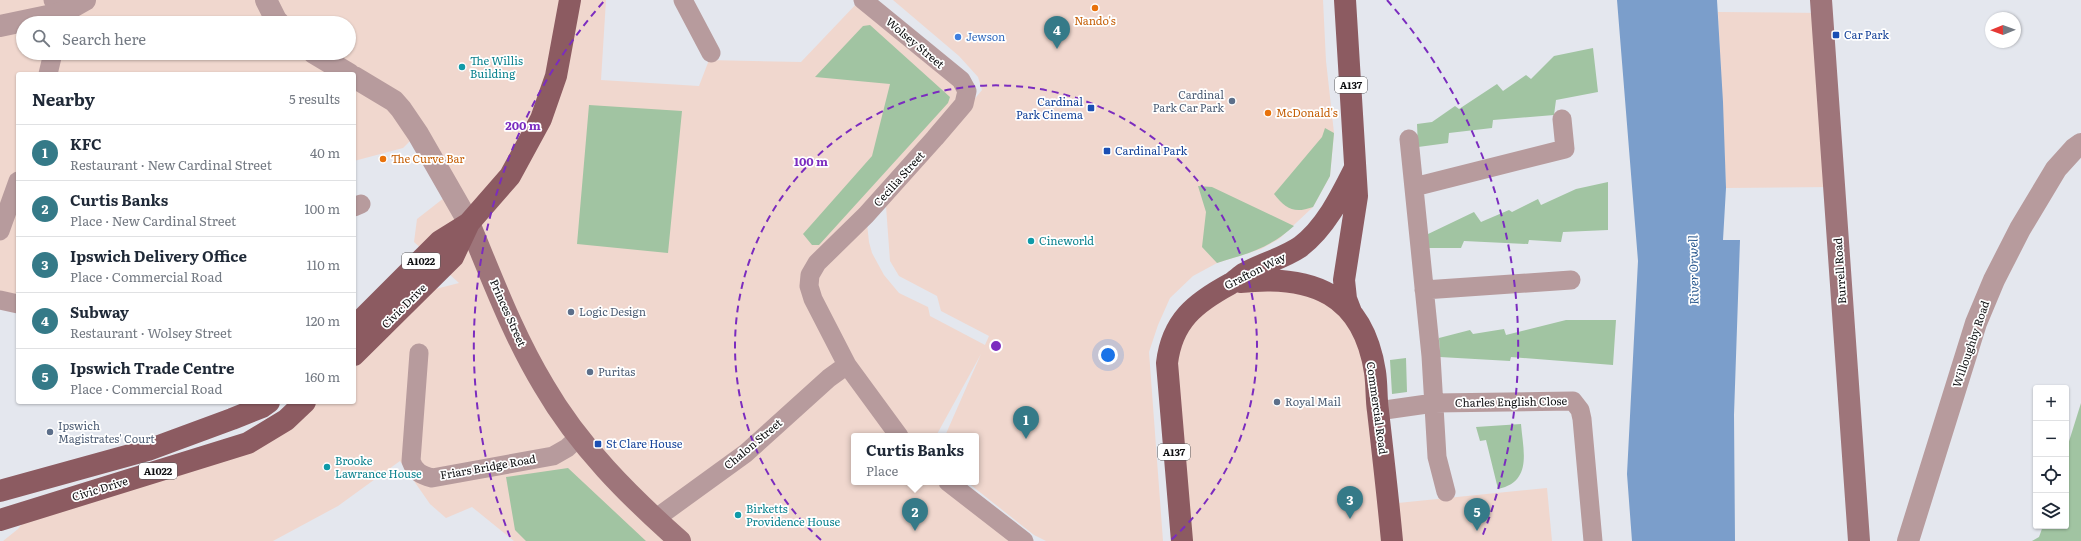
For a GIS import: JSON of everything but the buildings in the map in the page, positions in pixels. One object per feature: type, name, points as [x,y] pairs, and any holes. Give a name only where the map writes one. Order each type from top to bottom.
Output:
[{"type":"main road","name":"A1022","points":[[469,223],[510,176],[541,118],[556,76],[570,0]]},
{"type":"main road","name":"Grafton Way","points":[[1345,0],[1355,139],[1354,170],[1357,196],[1356,215],[1344,280],[1346,299],[1351,312]]},
{"type":"main road","name":"Burrell Road","points":[[1821,0],[1859,541]]},
{"type":"main road","name":"Grafton Way","points":[[1182,541],[1167,363],[1169,346],[1178,325],[1187,314],[1208,296],[1231,284],[1245,273],[1278,260],[1300,246],[1319,228],[1336,205],[1354,170]]},
{"type":"main road","name":"Civic Drive","points":[[356,325],[440,242],[469,223]]},
{"type":"main road","name":"Civic Drive","points":[[356,353],[454,257],[469,223]]},
{"type":"main road","name":"Princes Street","points":[[469,223],[528,359],[545,388],[579,437],[621,485],[655,519],[680,541]]},
{"type":"main road","name":"Commercial Road","points":[[1231,284],[1267,280],[1303,284],[1333,296],[1351,312],[1365,338],[1374,371],[1392,541]]},
{"type":"main road","name":"A1022","points":[[2,486],[148,450],[232,419],[266,404]]},
{"type":"main road","name":"Civic Drive","points":[[0,520],[248,443],[286,420],[303,404]]},
{"type":"street","points":[[41,16],[58,12],[85,0]]},
{"type":"street","points":[[266,0],[274,16]]},
{"type":"street","points":[[683,0],[711,53]]},
{"type":"street","name":"Wolsey Street","points":[[863,0],[960,80],[965,86]]},
{"type":"street","points":[[0,26],[16,22]]},
{"type":"street","points":[[48,72],[51,60]]},
{"type":"street","points":[[326,60],[346,72]]},
{"type":"street","name":"Princes Street","points":[[356,78],[394,101],[401,109],[418,134],[469,223]]},
{"type":"street","name":"Cecilia Street","points":[[847,365],[813,299],[809,286],[810,275],[816,263],[866,215],[964,104],[967,96],[965,86]]},
{"type":"street","points":[[1414,187],[1565,149],[1562,119]]},
{"type":"street","points":[[1409,139],[1434,403],[1437,457],[1446,492]]},
{"type":"street","name":"Willoughby Road","points":[[1908,541],[1976,323],[1994,280],[2020,229],[2056,169],[2074,149],[2081,144]]},
{"type":"street","points":[[0,231],[16,187]]},
{"type":"street","points":[[1424,290],[1571,280]]},
{"type":"street","points":[[0,300],[16,304]]},
{"type":"street","name":"Friars Bridge Road","points":[[419,353],[411,460],[414,468],[421,475],[432,478],[553,456],[567,448],[579,437]]},
{"type":"street","points":[[847,365],[897,433]]},
{"type":"street","name":"Chalon Street","points":[[655,519],[746,452],[820,386],[847,365]]},
{"type":"street","name":"Charles English Close","points":[[1378,411],[1434,403],[1573,401],[1580,410],[1582,419],[1593,541]]},
{"type":"street","points":[[952,485],[1024,541]]},
{"type":"shaded area","points":[[0,0],[606,0],[601,80],[699,86],[709,60],[801,62],[860,0],[967,91],[866,215],[869,242],[872,253],[884,275],[899,293],[928,307],[930,316],[985,345],[989,336],[941,311],[937,296],[899,276],[890,261],[886,206],[982,90],[978,77],[959,56],[893,0],[1323,0],[1326,61],[1334,133],[1330,176],[1313,207],[1279,239],[1261,249],[1217,263],[1193,276],[1170,298],[1158,325],[1149,352],[1163,541],[1046,541],[1034,535],[971,485],[979,485],[979,433],[946,433],[981,354],[938,433],[851,433],[851,485],[952,485],[1024,541],[514,541],[472,507],[446,518],[430,504],[400,461],[338,506],[273,541],[3,541],[18,529],[33,510],[248,443],[302,404],[356,404],[356,353],[416,294],[459,283],[414,242],[417,219],[458,187],[410,141],[403,148],[356,160],[356,72],[16,72],[16,304],[0,300]]},
{"type":"shaded area","points":[[1718,12],[1822,13],[1834,187],[1726,188]]},
{"type":"shaded area","points":[[1294,282],[1358,323],[1388,504],[1547,488],[1552,541],[1182,541],[1167,363],[1208,296]]},
{"type":"green space","points":[[870,25],[950,97],[948,103],[819,245],[812,245],[803,234],[872,156],[890,84],[815,77],[863,26]]},
{"type":"green space","points":[[1593,48],[1598,92],[1556,100],[1554,115],[1493,120],[1492,128],[1449,133],[1448,143],[1418,147],[1417,124],[1432,122],[1455,106],[1459,109],[1497,84],[1503,91],[1526,75],[1531,79],[1554,56]]},
{"type":"green space","points":[[589,105],[682,111],[668,253],[577,244]]},
{"type":"green space","points":[[1325,128],[1334,133],[1330,176],[1313,207],[1301,210],[1291,209],[1282,203],[1274,194],[1322,137]]},
{"type":"green space","points":[[1608,182],[1608,230],[1563,232],[1561,242],[1529,240],[1528,244],[1464,241],[1461,248],[1427,248],[1426,235],[1474,212],[1481,222],[1509,210],[1512,212],[1538,199],[1541,205],[1576,189]]},
{"type":"green space","points":[[1198,186],[1212,187],[1294,226],[1285,234],[1267,245],[1249,253],[1217,263],[1202,247],[1206,212]]},
{"type":"green space","points":[[1566,320],[1616,320],[1613,365],[1511,357],[1510,361],[1440,357],[1439,338],[1470,330],[1473,334],[1504,329],[1506,335]]},
{"type":"green space","points":[[1406,358],[1407,392],[1392,394],[1390,360]]},
{"type":"green space","points":[[2081,403],[2081,541],[2032,541],[2039,537],[2042,529],[2069,529],[2069,441]]},
{"type":"green space","points":[[1521,424],[1524,454],[1521,472],[1517,480],[1498,489],[1486,440],[1480,441],[1476,427]]},
{"type":"green space","points":[[568,468],[646,541],[526,541],[515,530],[506,477]]},
{"type":"water","name":"River Orwell","points":[[1617,0],[1717,0],[1726,188],[1723,240],[1740,240],[1734,415],[1735,541],[1632,541],[1627,474],[1638,261]]},
{"type":"place","name":"Nando's","points":[[1095,8]]},
{"type":"place","name":"Car Park","points":[[1836,35]]},
{"type":"place","name":"Jewson","points":[[958,37]]},
{"type":"place","name":"Subway","points":[[1057,49]]},
{"type":"place","name":"The Willis Building","points":[[462,67]]},
{"type":"place","name":"Cardinal Park Car Park","points":[[1232,101]]},
{"type":"place","name":"Cardinal Park Cinema","points":[[1091,108]]},
{"type":"place","name":"McDonald's","points":[[1268,113]]},
{"type":"place","name":"Cardinal Park","points":[[1107,151]]},
{"type":"place","name":"The Curve Bar","points":[[383,159]]},
{"type":"place","name":"Cineworld","points":[[1031,241]]},
{"type":"place","name":"Logic Design","points":[[571,312]]},
{"type":"place","name":"Puritas","points":[[590,372]]},
{"type":"place","name":"Royal Mail","points":[[1277,402]]},
{"type":"place","name":"Ipswich Magistrates' Court","points":[[50,432]]},
{"type":"place","name":"KFC","points":[[1026,439]]},
{"type":"place","name":"St Clare House","points":[[598,444]]},
{"type":"place","name":"Brooke Lawrance House","points":[[327,467]]},
{"type":"place","name":"Birketts Providence House","points":[[738,515]]},
{"type":"place","name":"Ipswich Delivery Office","points":[[1350,519]]},
{"type":"place","name":"Curtis Banks","points":[[915,531]]},
{"type":"place","name":"Ipswich Trade Centre","points":[[1477,531]]}]
